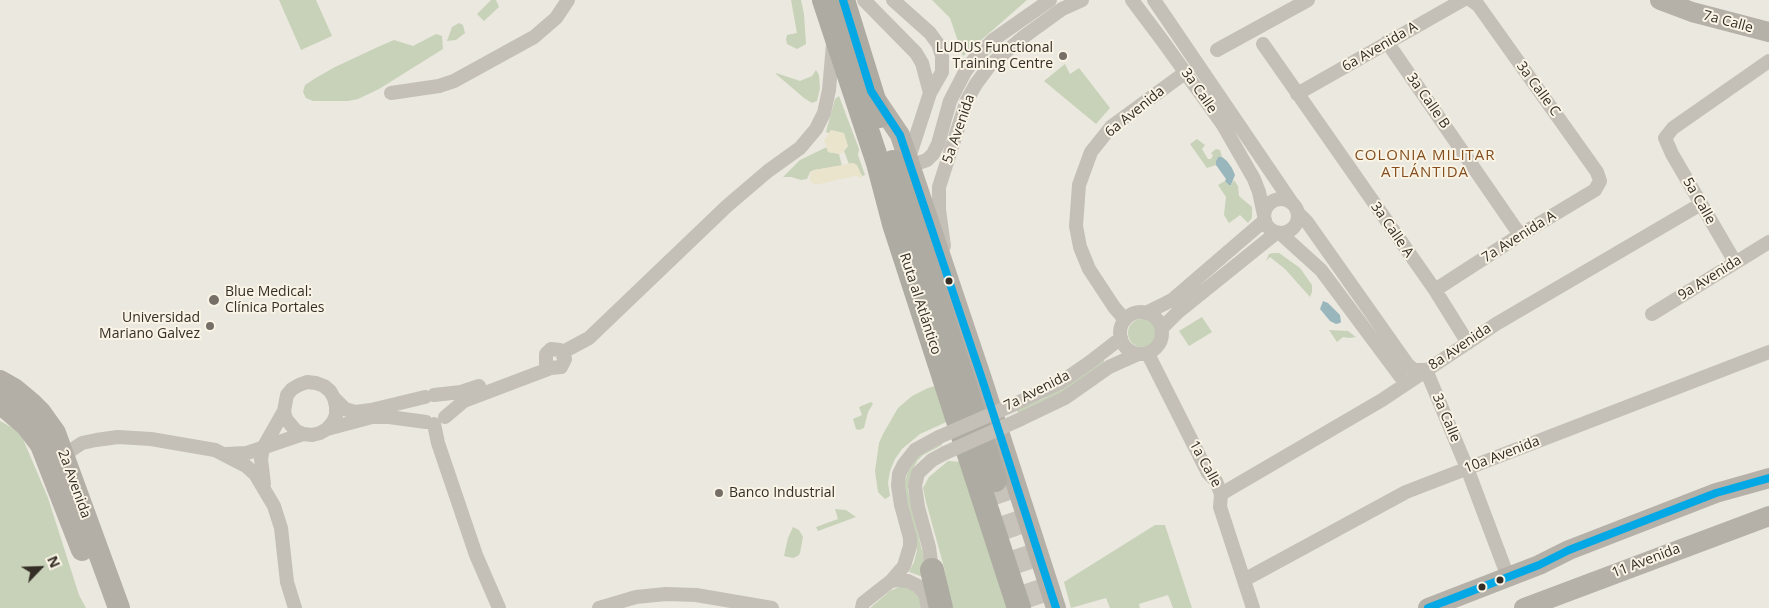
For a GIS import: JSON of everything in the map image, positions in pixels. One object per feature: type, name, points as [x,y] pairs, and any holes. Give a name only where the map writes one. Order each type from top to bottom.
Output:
[{"type":"highway","name":"Ruta al Atlántico","points":[[824,0],[878,163],[894,224],[1019,608]]},
{"type":"highway","name":"Ruta al Atlántico","points":[[843,0],[995,480]]},
{"type":"highway","points":[[931,604],[932,570]]},
{"type":"highway","points":[[1008,576],[1012,608]]},
{"type":"main road","name":"7a Calle","points":[[1660,0],[1692,12],[1769,32]]},
{"type":"main road","name":"Ruta al Atlántico","points":[[871,90],[900,135],[1056,608]]},
{"type":"main road","name":"2a Avenida","points":[[0,381],[18,392],[40,412],[55,433],[119,608]]},
{"type":"main road","name":"2a Avenida","points":[[0,403],[26,425],[41,445],[104,608]]},
{"type":"main road","points":[[1428,608],[1508,577],[1569,550],[1706,497],[1769,478]]},
{"type":"main road","name":"11 Avenida","points":[[1524,608],[1769,516]]},
{"type":"street","points":[[391,93],[440,86],[454,81],[534,37],[556,18],[568,0]]},
{"type":"street","points":[[864,0],[916,52],[922,63],[930,93]]},
{"type":"street","points":[[893,0],[930,33],[938,44],[942,56],[942,72],[930,93],[909,163]]},
{"type":"street","name":"5a Avenida","points":[[909,163],[927,160],[933,154],[938,144],[950,101],[964,72],[975,58],[993,40],[1050,0]]},
{"type":"street","name":"5a Avenida","points":[[948,279],[939,210],[939,187],[967,100],[990,65],[1022,38],[1062,9],[1082,0]]},
{"type":"street","name":"3a Calle","points":[[1132,0],[1186,72],[1228,121],[1307,222],[1408,365],[1414,370],[1426,370],[1467,468],[1508,577]]},
{"type":"street","name":"3a Calle","points":[[1154,0],[1228,121],[1254,179],[1262,204],[1264,218]]},
{"type":"street","points":[[1217,50],[1308,0]]},
{"type":"street","name":"6a Avenida A","points":[[1297,94],[1463,0]]},
{"type":"street","name":"3a Calle C","points":[[1472,0],[1478,5],[1597,172],[1600,181]]},
{"type":"street","points":[[264,488],[260,459],[263,448],[284,411],[287,396],[299,384],[307,382],[324,386],[345,409],[355,412],[429,396],[461,392],[537,366],[548,364],[558,368],[563,365],[565,359],[563,352],[589,338],[728,206],[768,171],[800,148],[816,129],[824,112],[829,90],[834,33]]},
{"type":"street","name":"3a Calle B","points":[[1388,42],[1520,234]]},
{"type":"street","name":"3a Calle A","points":[[1263,44],[1435,290],[1468,342]]},
{"type":"street","name":"5a Calle","points":[[1735,262],[1672,154],[1665,138],[1673,128],[1769,60]]},
{"type":"street","name":"6a Avenida","points":[[1125,320],[1089,270],[1080,247],[1076,226],[1079,185],[1091,152],[1112,127],[1186,72]]},
{"type":"street","name":"7a Avenida A","points":[[1435,290],[1520,234],[1595,190],[1600,181]]},
{"type":"street","points":[[1146,313],[1158,320],[1162,328],[1160,343],[1155,350],[1143,354],[1130,351],[1121,338],[1122,325],[1125,320],[1134,313],[1146,313],[1172,300],[1264,218],[1268,206],[1277,200],[1288,200],[1295,208],[1297,224],[1294,228],[1289,232],[1278,233],[1178,312],[1162,328]]},
{"type":"street","name":"8a Avenida","points":[[1221,494],[1382,400],[1496,324],[1701,204]]},
{"type":"street","points":[[1264,218],[1270,229],[1278,233],[1321,270],[1406,384]]},
{"type":"street","name":"9a Avenida","points":[[1652,314],[1769,242]]},
{"type":"street","name":"7a Avenida","points":[[860,606],[890,581],[904,566],[910,546],[910,538],[901,505],[898,486],[899,474],[915,450],[939,436],[1015,404],[1060,382],[1121,338]]},
{"type":"street","name":"10a Avenida","points":[[1244,580],[1406,492],[1769,352]]},
{"type":"street","name":"7a Avenida","points":[[932,570],[929,548],[918,507],[915,486],[918,473],[932,460],[945,453],[1041,410],[1076,391],[1109,367],[1143,354]]},
{"type":"street","name":"1a Calle","points":[[1143,354],[1208,474],[1216,481],[1221,494],[1220,507],[1252,608]]},
{"type":"street","points":[[435,421],[464,401],[548,364]]},
{"type":"street","points":[[284,411],[290,426],[303,434],[312,435],[327,429],[372,418],[389,417],[435,421],[447,413],[446,405],[441,398],[429,396],[420,403],[420,416],[435,421]]},
{"type":"street","points":[[327,429],[336,415],[334,398]]},
{"type":"street","points":[[435,421],[438,442],[476,555],[500,608]]},
{"type":"street","points":[[226,454],[247,453],[303,434]]},
{"type":"street","points":[[64,455],[82,443],[96,440],[118,438],[151,439],[214,450],[226,454],[246,466],[255,474],[274,506],[281,528],[287,582],[295,608]]},
{"type":"street","points":[[890,581],[903,580],[914,582],[931,604]]},
{"type":"street","points":[[599,608],[636,597],[666,594],[696,595],[772,608]]},
{"type":"green space","points":[[279,0],[316,0],[332,36],[301,50]]},
{"type":"green space","points":[[491,0],[496,0],[499,7],[484,21],[477,14]]},
{"type":"green space","points":[[791,0],[801,0],[804,14],[806,44],[797,49],[787,44],[786,39],[787,35],[797,33]]},
{"type":"green space","points":[[932,0],[1027,0],[963,56],[950,18]]},
{"type":"green space","points":[[459,23],[463,25],[465,33],[456,40],[447,41],[452,27]]},
{"type":"green space","points":[[436,34],[442,36],[443,49],[379,89],[358,99],[348,101],[313,101],[306,98],[303,92],[305,85],[314,79],[380,46],[394,40],[413,46]]},
{"type":"green space","points":[[1065,64],[1070,74],[1079,68],[1110,108],[1096,124],[1044,81]]},
{"type":"green space","points":[[816,70],[819,75],[820,88],[817,101],[812,103],[776,74],[800,81],[812,76]]},
{"type":"green space","points":[[839,96],[859,149],[858,155],[865,175],[862,176],[853,163],[849,164],[844,151],[848,146],[832,130],[829,133],[826,132],[835,99]]},
{"type":"green space","points":[[1197,139],[1205,145],[1202,149],[1208,159],[1211,159],[1213,155],[1211,153],[1216,149],[1220,150],[1222,157],[1218,157],[1216,165],[1207,168],[1190,144]]},
{"type":"green space","points":[[827,147],[828,152],[839,154],[842,166],[814,170],[810,172],[807,179],[783,177],[800,160]]},
{"type":"green space","points":[[1234,180],[1238,186],[1239,196],[1252,207],[1252,218],[1248,223],[1240,215],[1229,223],[1224,215],[1226,197],[1218,185],[1225,181],[1231,185]]},
{"type":"green space","points":[[1279,253],[1300,268],[1312,285],[1310,297],[1285,269],[1270,257],[1266,261],[1269,254]]},
{"type":"green space","points":[[1202,317],[1212,332],[1189,346],[1179,331]]},
{"type":"green space","points":[[1142,319],[1152,323],[1156,333],[1152,343],[1142,347],[1132,343],[1128,333],[1132,323]]},
{"type":"green space","points":[[1329,330],[1348,331],[1356,337],[1343,337],[1337,342]]},
{"type":"green space","points":[[1104,359],[1104,362],[1064,391],[1046,402],[1018,413],[1017,410],[1044,398]]},
{"type":"green space","points":[[942,384],[953,419],[920,434],[902,449],[890,471],[888,483],[890,496],[885,499],[878,492],[875,471],[879,443],[883,434],[898,408],[912,396]]},
{"type":"green space","points":[[871,402],[873,404],[868,412],[864,428],[856,429],[853,419],[862,415],[859,407]]},
{"type":"green space","points":[[0,421],[20,432],[48,498],[79,595],[86,608],[0,608]]},
{"type":"green space","points":[[941,441],[942,445],[923,455],[918,460],[912,470],[909,482],[908,490],[926,568],[923,577],[909,572],[917,550],[905,491],[905,482],[915,457]]},
{"type":"green space","points":[[948,461],[964,462],[1008,608],[952,608],[944,567],[923,488],[929,477]]},
{"type":"green space","points":[[835,509],[846,510],[856,517],[818,531],[816,527],[838,519]]},
{"type":"green space","points":[[1155,525],[1165,525],[1192,608],[1173,608],[1168,595],[1139,604],[1140,608],[1110,608],[1106,598],[1071,608],[1064,582]]},
{"type":"green space","points":[[793,527],[799,530],[803,537],[800,553],[793,558],[784,556],[788,538]]},
{"type":"green space","points":[[899,587],[908,587],[916,592],[921,600],[922,608],[870,608],[890,591]]},
{"type":"shaded area","points":[[831,130],[844,133],[848,146],[841,154],[828,152],[824,140]]},
{"type":"shaded area","points":[[853,163],[857,165],[862,176],[861,178],[855,176],[815,185],[810,181],[810,172],[814,170]]},
{"type":"water","points":[[1218,157],[1222,157],[1232,168],[1235,175],[1231,185],[1225,181],[1226,179],[1216,165]]},
{"type":"water","points":[[1323,301],[1328,303],[1340,315],[1340,323],[1336,324],[1330,321],[1320,309]]},
{"type":"tunnel","points":[[995,480],[1039,608]]},
{"type":"transit line","points":[[843,0],[871,91],[900,135],[1056,608]]},
{"type":"transit line","points":[[1428,608],[1539,565],[1569,550],[1716,493],[1769,478]]},
{"type":"place","name":"LUDUS Functional Training Centre","points":[[1063,56]]},
{"type":"place","name":"Blue Medical: Clínica Portales","points":[[214,300]]},
{"type":"place","name":"Universidad Mariano Galvez","points":[[210,326]]},
{"type":"place","name":"Banco Industrial","points":[[719,493]]},
{"type":"district","name":"COLONIA MILITAR ATLÁNTIDA","points":[[1425,164]]}]
